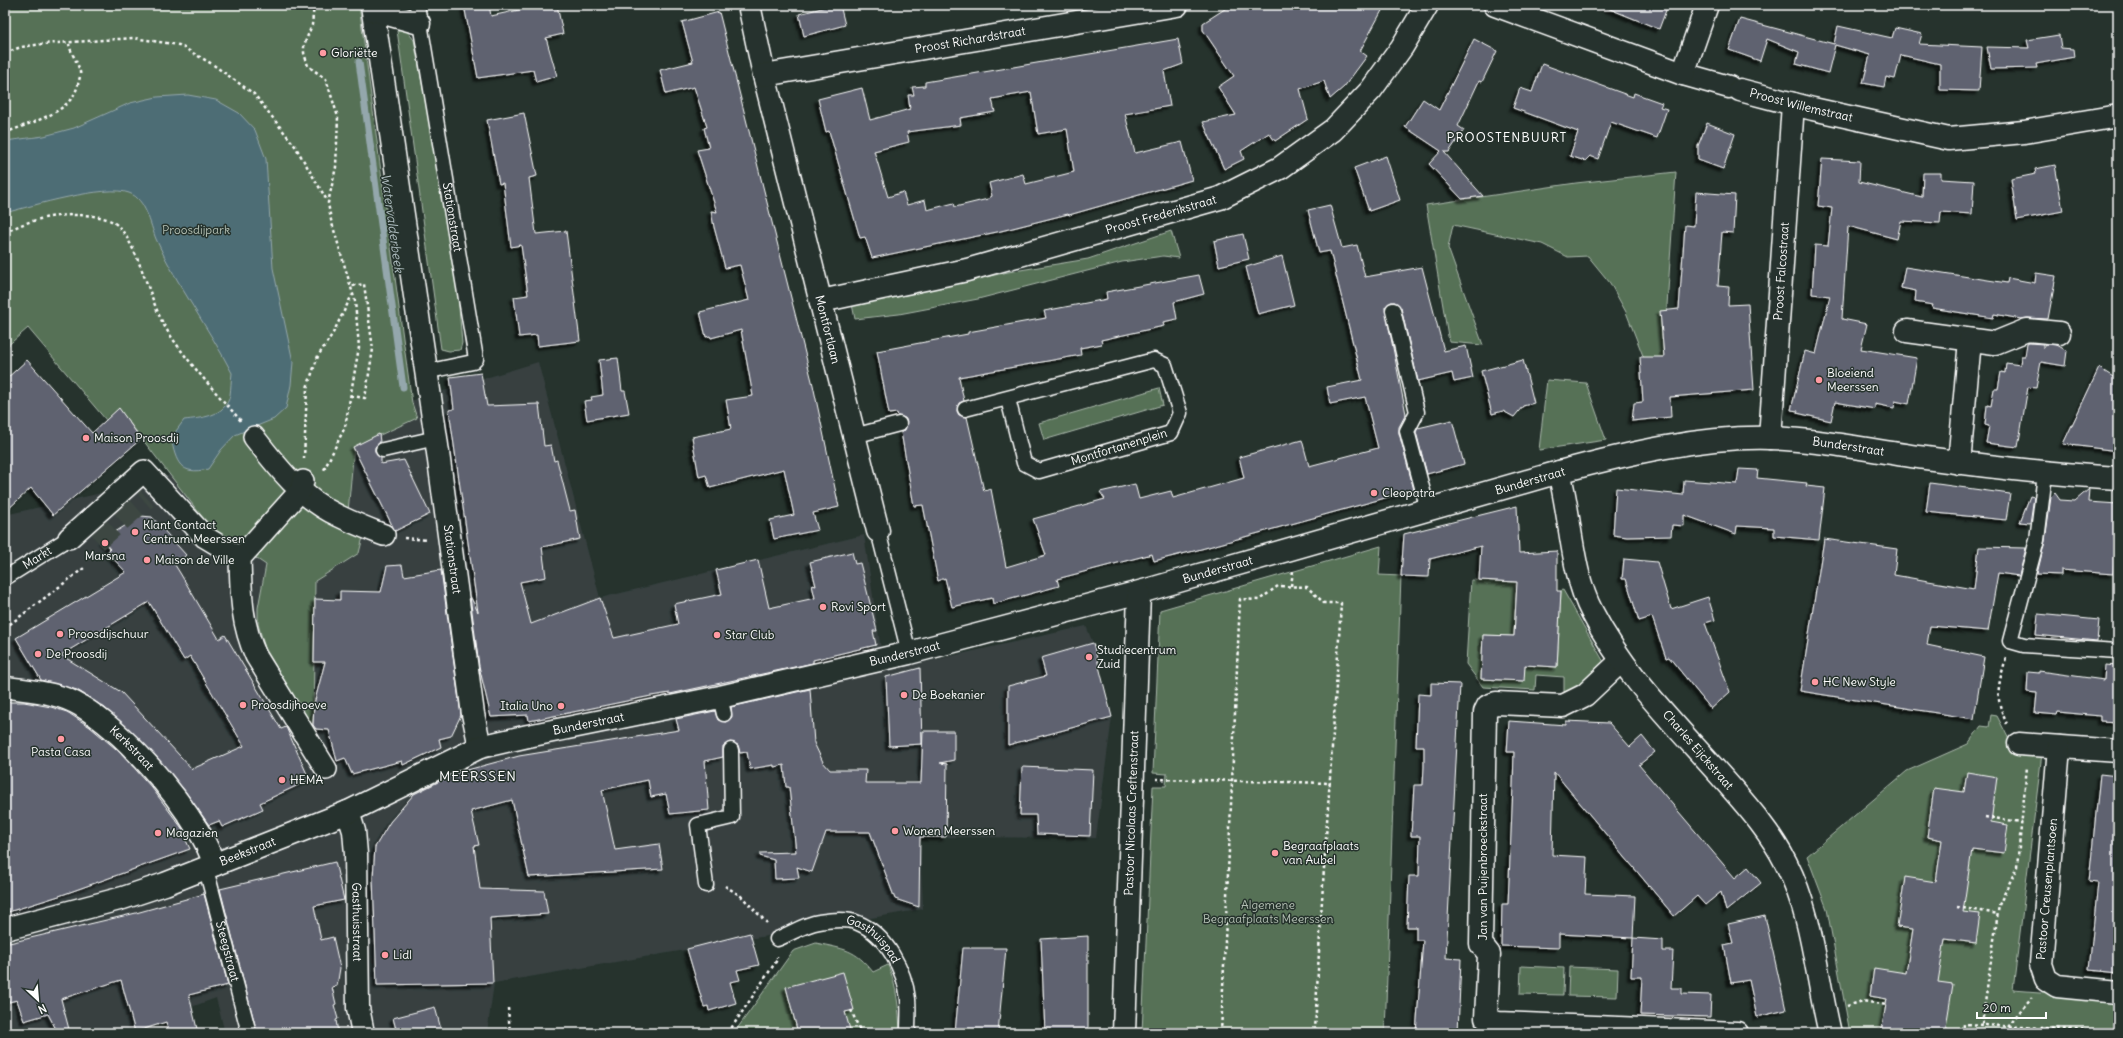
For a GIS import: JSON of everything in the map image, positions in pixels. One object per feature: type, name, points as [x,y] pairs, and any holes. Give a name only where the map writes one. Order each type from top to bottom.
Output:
[{"type":"street","name":"Montfortlaan","points":[[749,5],[764,75],[878,531]]},
{"type":"street","name":"Proost Richardstraat","points":[[764,75],[1177,5]]},
{"type":"street","name":"Proost Frederikstraat","points":[[821,301],[967,270],[1220,198],[1280,168],[1333,130],[1371,90],[1402,47],[1427,5]]},
{"type":"street","name":"Proost Willemstraat","points":[[1495,5],[1683,74],[1793,104],[1949,138],[2024,132],[2118,116]]},
{"type":"street","points":[[1683,74],[1707,5]]},
{"type":"street","name":"Stationstraat","points":[[418,14],[372,8],[436,438],[473,714],[480,747]]},
{"type":"street","name":"Proost Falcostraat","points":[[1770,438],[1793,104]]},
{"type":"street","points":[[1906,331],[1995,343],[2028,330],[2060,333]]},
{"type":"street","points":[[1959,463],[1970,340]]},
{"type":"street","points":[[254,437],[282,473],[338,516],[384,535]]},
{"type":"street","name":"Bunderstraat","points":[[480,747],[528,736],[722,706],[909,653],[1139,592],[1606,459],[1656,450],[1714,441],[1770,438],[1847,446],[2045,474],[2118,478]]},
{"type":"street","points":[[69,538],[144,471],[205,537],[240,558]]},
{"type":"street","name":"Charles Eijckstraat","points":[[1559,472],[1567,501],[1577,569],[1591,611],[1620,661],[1741,799],[1763,827],[1785,862],[1799,894],[1809,924],[1828,1028]]},
{"type":"street","points":[[306,490],[240,558],[242,614],[249,641],[256,656],[326,769]]},
{"type":"street","name":"Pastoor Nicolaas Creftenstraat","points":[[1124,1033],[1131,779],[1139,592]]},
{"type":"street","name":"Jan van Puijenbroeckstraat","points":[[1620,661],[1585,696],[1563,706],[1496,703],[1488,706],[1485,712],[1481,944],[1490,954],[1486,1018],[1491,1022],[1499,1023],[1737,1033]]},
{"type":"street","name":"Kerkstraat","points":[[5,687],[64,692],[117,734],[138,754],[177,800],[194,824],[211,867]]},
{"type":"street","points":[[2017,743],[2118,751]]},
{"type":"street","name":"Beekstraat","points":[[5,929],[123,898],[211,867],[348,812],[480,747]]},
{"type":"street","name":"Pastoor Creusenplantsoen","points":[[2046,979],[2041,964],[2059,747]]},
{"type":"street","name":"Gasthuisstraat","points":[[348,812],[353,826],[356,854],[358,1008],[363,1033]]},
{"type":"street","points":[[2046,979],[2057,986],[2118,992]]},
{"type":"lane","name":"Stationstraat","points":[[418,14],[476,359],[473,362],[425,372]]},
{"type":"lane","points":[[1393,310],[1417,412],[1407,431],[1428,510]]},
{"type":"lane","name":"Montfortanenplein","points":[[966,409],[1154,360],[1165,365],[1180,413],[1171,434],[1039,471],[1024,463],[1008,399]]},
{"type":"lane","points":[[854,436],[899,424]]},
{"type":"lane","points":[[383,450],[436,438]]},
{"type":"lane","points":[[2045,474],[2037,540],[2010,641],[2024,645],[2118,651]]},
{"type":"lane","name":"Montfortlaan","points":[[878,531],[909,653]]},
{"type":"lane","name":"Markt","points":[[5,578],[69,538]]},
{"type":"lane","points":[[706,885],[698,825],[732,817],[731,750]]},
{"type":"lane","name":"Steegstraat","points":[[211,867],[249,1033]]},
{"type":"lane","name":"Gasthuispad","points":[[777,940],[817,922],[836,920],[858,922],[872,931],[887,946],[903,981],[908,999],[908,1033]]},
{"type":"path","points":[[314,5],[312,25],[304,45],[304,53],[308,66],[326,79],[338,117],[336,167],[328,203]]},
{"type":"path","points":[[5,53],[21,47],[42,44],[69,44],[134,38],[180,45],[212,64],[254,94],[295,146],[328,203],[331,220],[352,286],[357,317],[359,347],[345,427],[306,490]]},
{"type":"path","points":[[5,133],[43,118],[59,109],[76,94],[81,73],[70,52],[69,44]]},
{"type":"path","points":[[5,233],[19,225],[53,216],[81,215],[113,222],[124,232],[131,245],[164,325],[178,346],[254,437]]},
{"type":"path","points":[[351,396],[365,398],[374,348],[364,284],[352,286]]},
{"type":"path","points":[[306,490],[307,388],[318,356],[333,333],[353,294]]},
{"type":"path","points":[[5,628],[84,568]]},
{"type":"path","points":[[1291,586],[1293,581]]},
{"type":"path","points":[[1221,1033],[1240,599],[1259,600],[1278,586],[1307,587],[1324,603],[1341,603],[1331,783],[1319,942],[1315,1033]]},
{"type":"path","points":[[1982,1024],[1999,905],[2018,867],[2027,766],[2002,714],[1997,688],[2010,641]]},
{"type":"path","points":[[1131,779],[1331,783]]},
{"type":"path","points":[[1985,817],[2022,822]]},
{"type":"path","points":[[706,885],[720,884],[732,889],[766,921],[777,940],[777,960],[728,1033]]},
{"type":"path","points":[[1957,907],[1998,914]]},
{"type":"path","points":[[2008,1026],[2046,979]]},
{"type":"path","points":[[1828,1028],[1863,1001],[1886,1005]]},
{"type":"path","points":[[508,1008],[510,1033]]},
{"type":"path","points":[[851,1010],[861,1033]]},
{"type":"path","points":[[1964,1033],[1964,1024],[2118,1032]]},
{"type":"shaded area","points":[[538,362],[600,598],[864,535],[884,671],[1086,626],[1093,643],[1112,717],[1096,838],[920,837],[923,909],[494,983],[487,1033],[225,1033],[216,998],[120,1033],[5,1033],[5,515],[141,484]]},
{"type":"green space","name":"Proosdijpark","points":[[5,5],[359,5],[412,403],[417,418],[354,447],[348,512],[364,533],[359,553],[315,581],[313,729],[265,648],[258,624],[258,608],[266,565],[210,527],[119,409],[106,420],[28,328],[5,348]]},
{"type":"green space","points":[[404,27],[414,40],[455,260],[462,343],[460,350],[449,351],[441,349],[397,31]]},
{"type":"green space","points":[[1676,172],[1663,365],[1645,361],[1626,312],[1610,283],[1588,256],[1568,257],[1542,244],[1453,225],[1448,248],[1483,345],[1449,342],[1426,205],[1576,183]]},
{"type":"green space","points":[[1171,231],[1179,258],[1163,256],[1122,262],[978,299],[899,314],[855,319],[852,304],[896,297],[1008,272],[1088,259]]},
{"type":"green space","points":[[1547,380],[1586,383],[1606,440],[1539,450]]},
{"type":"green space","points":[[1159,388],[1163,405],[1044,440],[1039,423]]},
{"type":"green space","name":"Algemene Begraafplaats Meerssen","points":[[1381,546],[1379,575],[1401,576],[1385,1033],[1142,1033],[1153,786],[1166,786],[1167,774],[1153,773],[1160,610]]},
{"type":"green space","points":[[1471,580],[1515,582],[1516,589],[1514,636],[1483,635],[1481,679],[1523,681],[1525,665],[1557,667],[1561,591],[1563,590],[1605,664],[1582,686],[1570,691],[1564,692],[1564,677],[1536,675],[1535,690],[1483,687],[1466,664]]},
{"type":"green space","points":[[1991,715],[1997,716],[2015,751],[2042,753],[2013,990],[2118,998],[2118,1033],[1850,1033],[1827,909],[1807,856],[1907,771],[1968,744],[1981,726],[1989,727]]},
{"type":"green space","points":[[816,943],[842,949],[854,954],[867,964],[873,972],[888,965],[894,982],[897,998],[900,1033],[734,1033],[793,951]]},
{"type":"green space","points":[[1521,966],[1564,968],[1563,995],[1520,994]]},
{"type":"green space","points":[[1569,967],[1618,969],[1617,997],[1568,996]]},
{"type":"water","points":[[188,95],[216,100],[239,113],[255,130],[266,159],[273,268],[293,362],[291,385],[286,408],[274,419],[235,435],[221,450],[208,469],[199,471],[185,469],[181,465],[175,454],[171,438],[184,420],[212,415],[223,408],[228,402],[230,395],[232,373],[164,256],[147,213],[140,201],[129,193],[104,191],[50,201],[5,213],[5,141],[44,136],[74,128],[130,103],[157,97]]},
{"type":"building","points":[[464,5],[489,5],[491,16],[542,5],[557,5],[563,34],[546,38],[557,76],[536,82],[533,70],[478,78]]},
{"type":"building","points":[[833,5],[840,5],[845,25],[804,36],[799,14]]},
{"type":"building","points":[[1231,5],[1385,5],[1360,51],[1367,56],[1344,87],[1330,99],[1324,81],[1300,89],[1308,119],[1275,141],[1269,133],[1241,151],[1244,159],[1224,169],[1203,122],[1236,115],[1218,87],[1234,76],[1203,30],[1203,23]]},
{"type":"building","points":[[1600,5],[1668,5],[1659,29]]},
{"type":"building","points":[[719,12],[813,385],[839,507],[813,513],[818,530],[774,539],[770,520],[794,515],[784,469],[710,488],[706,475],[699,477],[692,437],[731,429],[726,400],[753,396],[741,330],[711,338],[710,336],[706,337],[700,312],[749,300],[740,265],[725,268],[714,227],[711,211],[717,212],[697,150],[709,148],[704,128],[707,127],[694,87],[666,94],[660,70],[693,62],[682,22]]},
{"type":"building","points":[[1740,19],[1834,44],[1838,26],[1892,38],[1895,28],[1922,34],[1919,44],[1982,47],[1979,91],[1940,90],[1940,64],[1901,55],[1895,79],[1886,77],[1884,87],[1863,83],[1870,55],[1835,45],[1828,73],[1796,64],[1799,52],[1767,39],[1760,61],[1729,50]]},
{"type":"building","points":[[2059,35],[2061,48],[2073,49],[2074,57],[2036,64],[2037,68],[1991,69],[1987,47],[2029,48],[2027,40]]},
{"type":"building","points":[[1178,39],[1183,64],[1164,71],[1170,106],[1125,114],[1135,153],[1182,142],[1192,180],[1069,215],[1068,214],[997,232],[872,258],[865,237],[860,238],[829,131],[826,132],[818,99],[862,88],[870,120],[910,109],[908,95],[914,95],[912,87],[925,86],[925,82]],"holes":[[[1031,92],[1038,134],[1067,129],[1074,172],[1026,184],[1023,174],[989,183],[992,196],[988,199],[955,207],[954,203],[927,210],[925,200],[907,205],[903,192],[888,197],[874,151],[909,142],[907,132],[961,125],[960,118],[995,112],[992,99]]]},
{"type":"building","points":[[1474,39],[1497,51],[1482,82],[1479,81],[1458,126],[1464,130],[1449,152],[1444,152],[1483,196],[1462,199],[1429,164],[1441,151],[1405,127],[1423,99],[1439,110]]},
{"type":"building","points":[[1542,64],[1633,97],[1634,93],[1662,103],[1660,107],[1667,109],[1657,138],[1611,122],[1598,159],[1590,156],[1585,161],[1570,156],[1578,132],[1513,108],[1520,88],[1532,92]]},
{"type":"building","points":[[524,113],[537,176],[529,178],[536,234],[566,231],[580,341],[538,346],[537,335],[519,337],[514,297],[528,295],[521,245],[511,247],[503,183],[499,184],[487,120]]},
{"type":"building","points":[[1707,123],[1735,134],[1723,169],[1698,160],[1698,146]]},
{"type":"building","points":[[1386,156],[1400,200],[1369,211],[1354,168]]},
{"type":"building","points":[[1822,159],[1860,161],[1859,182],[1922,197],[1923,173],[1941,173],[1941,179],[1974,181],[1972,214],[1941,212],[1940,223],[1901,221],[1897,239],[1848,226],[1842,319],[1867,324],[1861,349],[1917,358],[1909,404],[1895,401],[1894,408],[1875,404],[1875,409],[1835,402],[1831,421],[1797,413],[1798,411],[1791,410],[1805,351],[1816,354],[1830,296],[1812,294],[1815,245],[1828,246],[1832,208],[1818,206]]},
{"type":"building","points":[[2055,165],[2063,211],[2017,220],[2011,179],[2036,174],[2035,169]]},
{"type":"building","points":[[1696,192],[1735,195],[1733,233],[1722,232],[1718,286],[1729,287],[1728,305],[1748,304],[1754,390],[1670,397],[1671,417],[1632,421],[1634,403],[1643,402],[1640,357],[1664,357],[1660,311],[1679,309],[1685,225],[1694,226]]},
{"type":"building","points":[[1330,205],[1342,248],[1357,245],[1365,277],[1422,267],[1444,351],[1466,346],[1473,378],[1454,382],[1452,373],[1418,381],[1401,308],[1395,302],[1391,302],[1385,307],[1406,414],[1399,427],[1399,433],[1414,490],[1154,561],[1152,554],[1057,579],[1059,586],[993,604],[992,598],[952,607],[945,578],[938,581],[923,505],[914,506],[901,432],[905,430],[907,421],[905,418],[898,416],[897,413],[889,414],[877,351],[968,334],[968,332],[1046,318],[1044,311],[1107,299],[1106,292],[1199,275],[1204,294],[1174,302],[1177,319],[1163,322],[1164,326],[1101,340],[1102,344],[1080,348],[1081,355],[959,377],[964,401],[959,403],[957,411],[959,415],[967,417],[984,491],[991,489],[1006,567],[1046,555],[1033,519],[1105,499],[1100,492],[1135,484],[1139,499],[1171,491],[1173,498],[1244,478],[1239,457],[1302,440],[1309,466],[1378,448],[1365,397],[1330,404],[1327,387],[1362,380],[1330,251],[1319,253],[1308,210]]},
{"type":"building","points":[[1243,234],[1249,259],[1219,266],[1214,241]]},
{"type":"building","points":[[1282,256],[1294,305],[1258,314],[1246,267]]},
{"type":"building","points":[[1905,267],[2007,283],[2008,278],[2035,283],[2036,273],[2056,276],[2048,319],[2021,319],[1994,314],[1993,318],[1932,308],[1933,305],[1915,302],[1916,291],[1901,288]]},
{"type":"building","points":[[2027,344],[2043,344],[2043,348],[2046,344],[2057,345],[2067,351],[2065,366],[2041,362],[2036,388],[2028,387],[2018,447],[1986,443],[1989,426],[1985,425],[1987,405],[1991,406],[1994,389],[1998,389],[2001,372],[2005,373],[2006,363],[2020,365],[2021,356],[2025,356]]},
{"type":"building","points":[[618,358],[622,391],[625,391],[629,413],[587,420],[584,401],[592,400],[591,397],[603,395],[599,360]]},
{"type":"building","name":"Maison Proosdij","points":[[27,360],[92,433],[119,408],[141,439],[53,515],[31,488],[5,512],[5,380]]},
{"type":"building","points":[[1523,360],[1534,403],[1523,406],[1514,417],[1503,411],[1492,414],[1481,371]]},
{"type":"building","points":[[2099,368],[2118,380],[2118,451],[2063,444]]},
{"type":"building","points":[[481,373],[487,406],[539,404],[544,446],[551,445],[554,461],[557,460],[570,511],[575,510],[580,539],[542,547],[546,577],[520,582],[531,624],[600,598],[614,638],[678,624],[674,604],[722,594],[716,570],[758,560],[769,608],[815,598],[812,585],[816,586],[810,562],[852,552],[855,564],[860,563],[877,631],[873,631],[876,645],[813,660],[813,663],[670,694],[651,696],[529,721],[528,715],[491,717],[479,666],[470,596],[478,612],[449,410],[454,409],[450,377]]},
{"type":"building","points":[[1452,420],[1464,464],[1427,474],[1416,432],[1418,428]]},
{"type":"building","points":[[379,434],[380,442],[375,447],[375,451],[381,458],[381,464],[404,460],[430,514],[395,531],[353,447]]},
{"type":"building","points":[[1739,469],[1758,470],[1757,478],[1807,483],[1806,486],[1825,488],[1819,540],[1774,536],[1774,528],[1737,526],[1736,534],[1684,515],[1684,526],[1672,525],[1671,536],[1627,537],[1613,535],[1616,488],[1683,495],[1684,480],[1737,484]]},
{"type":"building","points":[[1930,483],[2010,494],[2006,520],[1926,512]]},
{"type":"building","points":[[2089,489],[2088,502],[2118,504],[2118,543],[2113,574],[2061,570],[2061,575],[2037,574],[2045,541],[2051,497],[2055,493],[2060,500],[2075,501]]},
{"type":"building","points":[[2030,496],[2034,497],[2030,523],[2020,522]]},
{"type":"building","points":[[1517,506],[1519,553],[1557,551],[1557,591],[1561,591],[1557,667],[1525,665],[1524,681],[1481,679],[1483,635],[1514,636],[1517,582],[1479,580],[1481,546],[1430,559],[1429,577],[1401,576],[1404,534]]},
{"type":"building","name":"Proosdijhoeve","points":[[141,516],[152,517],[186,555],[175,565],[219,639],[225,635],[281,729],[286,727],[307,774],[307,781],[260,803],[263,809],[222,827],[219,821],[209,825],[185,791],[155,755],[105,708],[77,690],[41,680],[16,638],[126,572],[107,552],[110,549],[102,540]],"holes":[[[149,602],[184,660],[190,656],[244,746],[192,769],[121,692],[61,655]]]},
{"type":"building","points":[[1824,539],[1897,549],[1894,575],[1974,589],[1979,547],[2026,548],[2019,576],[1998,573],[1988,631],[1930,626],[1927,645],[1984,657],[1974,719],[1800,691]]},
{"type":"building","points":[[1624,559],[1657,562],[1671,609],[1708,597],[1715,620],[1705,623],[1730,692],[1711,709],[1669,657],[1666,658],[1652,617],[1639,621],[1626,579],[1622,579]]},
{"type":"building","points":[[402,565],[404,576],[441,570],[461,715],[451,736],[439,739],[441,747],[403,765],[402,761],[352,774],[345,758],[337,761],[329,730],[316,729],[313,725],[314,704],[325,662],[314,662],[315,599],[340,600],[340,591],[381,592],[387,566]]},
{"type":"building","points":[[2038,614],[2099,620],[2097,641],[2036,635]]},
{"type":"building","points":[[1093,643],[1112,717],[1008,745],[1008,686],[1046,676],[1041,658]]},
{"type":"building","points":[[2105,665],[2118,666],[2118,722],[2100,721],[2100,716],[2058,712],[2057,715],[2035,713],[2037,693],[2027,692],[2028,672],[2039,673],[2039,671],[2104,680]]},
{"type":"building","name":"De Boekanier","points":[[920,668],[922,744],[889,746],[886,677]]},
{"type":"building","points":[[1431,683],[1460,684],[1446,958],[1461,959],[1458,1033],[1416,1033],[1423,940],[1416,940],[1416,927],[1407,927],[1409,876],[1419,876],[1420,836],[1411,836],[1414,785],[1423,785],[1424,767],[1424,746],[1416,746],[1418,694],[1431,695]]},
{"type":"building","points":[[810,689],[814,743],[823,762],[830,770],[866,770],[865,783],[921,783],[923,731],[954,731],[954,760],[940,763],[947,764],[946,837],[920,837],[919,907],[895,899],[870,832],[826,832],[812,872],[797,867],[799,878],[775,879],[774,860],[760,856],[760,853],[796,852],[789,787],[786,787],[784,765],[750,769],[747,752],[740,753],[738,745],[730,742],[723,746],[723,757],[705,761],[709,810],[670,814],[666,794],[651,797],[648,780],[602,790],[615,850],[659,844],[663,869],[529,877],[512,800],[471,811],[479,845],[474,846],[480,889],[544,891],[548,914],[490,918],[493,983],[377,985],[373,878],[375,847],[390,822],[414,794],[456,773],[519,756],[679,730],[676,719],[715,711],[718,720],[726,722],[732,717],[731,707]]},
{"type":"building","points":[[5,702],[24,702],[51,707],[67,712],[90,727],[122,754],[152,788],[187,835],[184,836],[190,849],[59,896],[5,913]]},
{"type":"building","points":[[1509,721],[1566,725],[1566,721],[1609,723],[1630,747],[1642,736],[1655,752],[1639,765],[1735,878],[1748,867],[1761,883],[1726,911],[1721,892],[1705,905],[1697,896],[1674,916],[1554,772],[1552,855],[1587,857],[1585,894],[1635,896],[1633,938],[1559,934],[1559,948],[1501,946],[1502,904],[1508,904],[1513,786],[1514,752],[1507,752]]},
{"type":"building","points":[[1022,767],[1093,770],[1090,836],[1037,834],[1036,815],[1020,815]]},
{"type":"building","points":[[1967,772],[1997,777],[1991,822],[2008,825],[2004,853],[1972,849],[1963,912],[1980,914],[1976,943],[1945,939],[1938,982],[1953,984],[1945,1033],[1915,1029],[1914,1033],[1881,1033],[1887,999],[1870,996],[1874,968],[1906,973],[1913,929],[1897,927],[1905,877],[1936,882],[1942,840],[1927,837],[1934,788],[1964,792]]},
{"type":"building","points":[[2100,774],[2118,776],[2118,908],[2115,942],[2118,942],[2118,973],[2089,970],[2098,882],[2089,881]]},
{"type":"building","points":[[335,862],[344,900],[314,906],[321,940],[333,937],[340,968],[337,986],[332,987],[336,1004],[334,1005],[338,1019],[336,1020],[338,1033],[257,1033],[220,889]]},
{"type":"building","points":[[204,894],[228,985],[189,995],[198,1033],[169,1033],[166,1022],[135,1032],[121,980],[61,999],[70,1033],[58,1033],[48,1014],[24,1021],[17,1000],[5,1003],[5,944],[136,913]]},
{"type":"building","points":[[1765,916],[1786,1010],[1757,1017],[1749,980],[1731,983],[1724,945],[1733,943],[1728,924]]},
{"type":"building","points":[[750,933],[759,965],[737,970],[740,980],[730,982],[736,1003],[709,1011],[708,1006],[704,1007],[687,949]]},
{"type":"building","points":[[1088,936],[1088,1033],[1045,1033],[1041,939]]},
{"type":"building","points":[[1633,938],[1663,940],[1663,951],[1673,951],[1671,988],[1682,988],[1682,994],[1711,995],[1710,1017],[1640,1015],[1642,977],[1631,977]]},
{"type":"building","points":[[963,948],[1006,948],[998,1033],[955,1033]]},
{"type":"building","points":[[843,972],[854,1010],[845,1012],[851,1033],[798,1033],[786,987]]},
{"type":"building","points":[[435,1007],[442,1033],[397,1033],[393,1018]]},
{"type":"waterway","name":"Watervalderbeek","points":[[359,62],[403,387]]},
{"type":"tunnel","points":[[97,541],[147,498]]},
{"type":"place","name":"Gloriëtte","points":[[323,53]]},
{"type":"place","name":"Bloeiend Meerssen","points":[[1819,380]]},
{"type":"place","name":"Maison Proosdij","points":[[86,438]]},
{"type":"place","name":"Cleopatra","points":[[1374,493]]},
{"type":"place","name":"Klant Contact Centrum Meerssen","points":[[135,532]]},
{"type":"place","name":"Marsna","points":[[105,543]]},
{"type":"place","name":"Maison de Ville","points":[[147,560]]},
{"type":"place","name":"Rovi Sport","points":[[823,607]]},
{"type":"place","name":"Proosdijschuur","points":[[60,634]]},
{"type":"place","name":"Star Club","points":[[717,635]]},
{"type":"place","name":"De Proosdij","points":[[38,654]]},
{"type":"place","name":"Studiecentrum Zuid","points":[[1089,657]]},
{"type":"place","name":"HC New Style","points":[[1815,682]]},
{"type":"place","name":"De Boekanier","points":[[904,695]]},
{"type":"place","name":"Proosdijhoeve","points":[[243,705]]},
{"type":"place","name":"Italia Uno","points":[[561,706]]},
{"type":"place","name":"Pasta Casa","points":[[61,739]]},
{"type":"place","name":"HEMA","points":[[282,780]]},
{"type":"place","name":"Wonen Meerssen","points":[[895,831]]},
{"type":"place","name":"Magazien","points":[[158,833]]},
{"type":"place","name":"Begraafplaats van Aubel","points":[[1275,853]]},
{"type":"place","name":"Lidl","points":[[385,955]]},
{"type":"district","name":"PROOSTENBUURT","points":[[1507,137]]},
{"type":"district","name":"MEERSSEN","points":[[478,776]]}]
